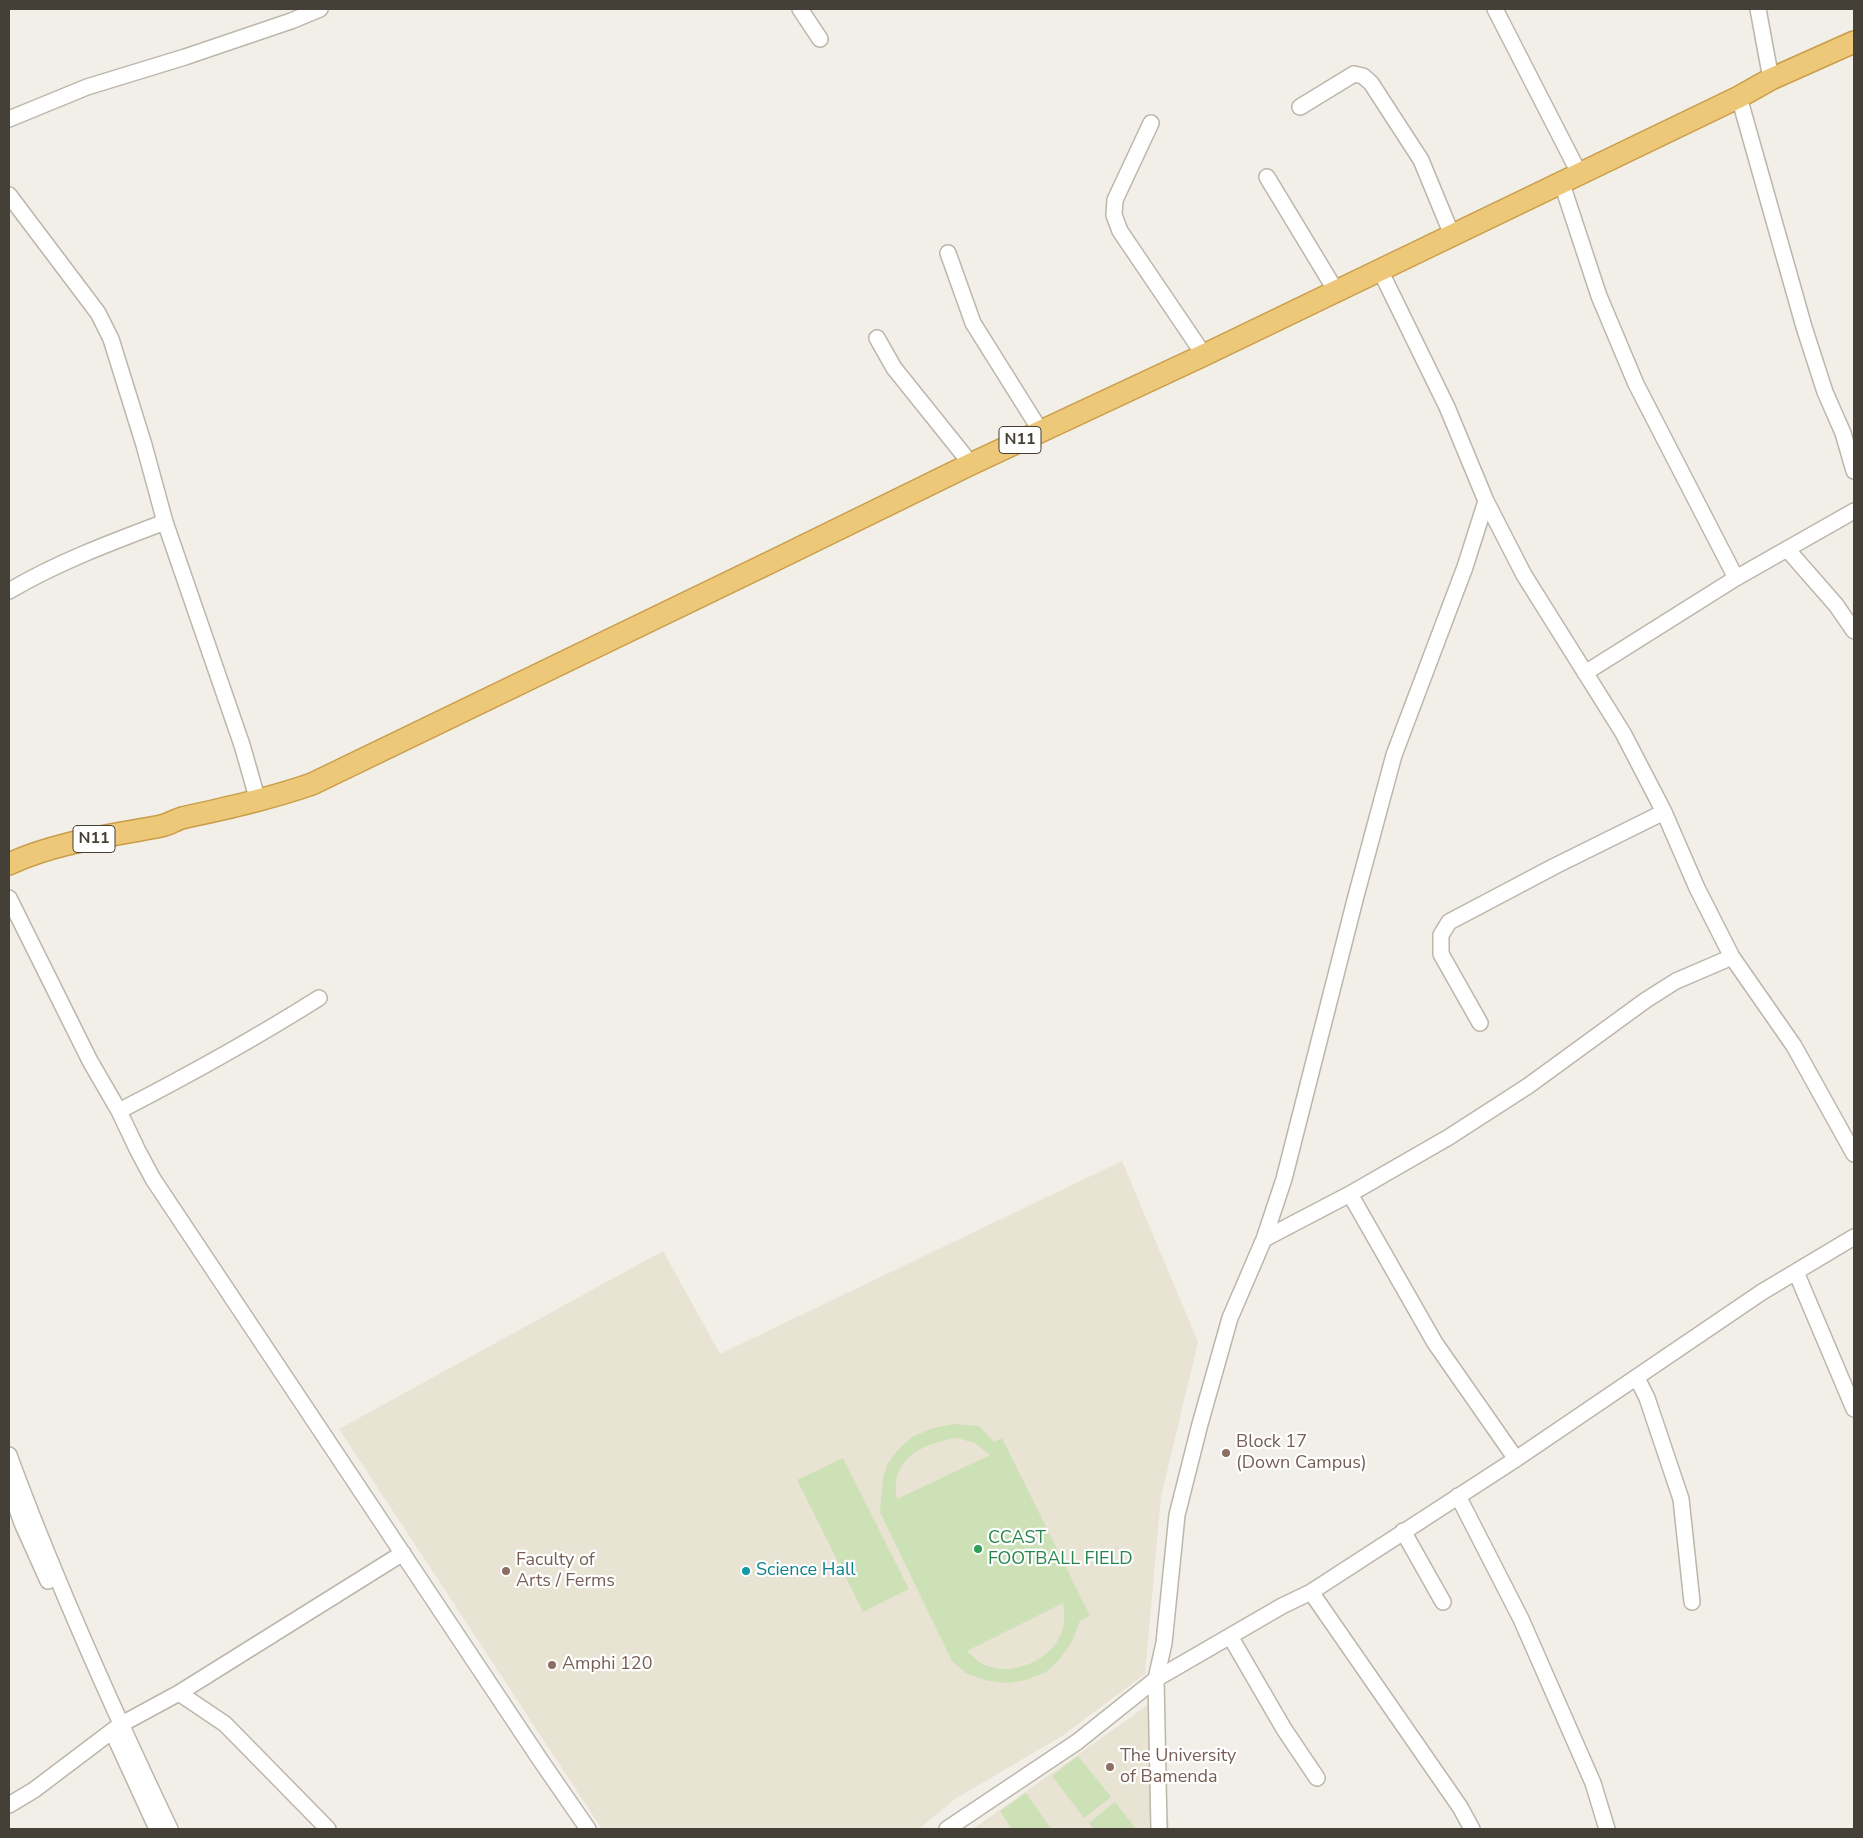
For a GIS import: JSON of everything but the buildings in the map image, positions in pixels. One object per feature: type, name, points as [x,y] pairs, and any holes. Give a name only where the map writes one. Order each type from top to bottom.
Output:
[{"type":"highway","name":"N11","points":[[9,864],[37,853],[80,842],[163,826],[180,819],[258,801],[312,784],[1040,430],[1204,355],[1739,97],[1771,79],[1854,42]]},
{"type":"highway","name":"N11","points":[[9,852],[34,842],[78,831],[146,821],[180,819]]},
{"type":"street","points":[[9,119],[86,87],[202,51],[292,21],[320,9]]},
{"type":"street","points":[[800,9],[820,39]]},
{"type":"street","points":[[1495,9],[1570,177],[1599,296],[1636,384],[1736,578]]},
{"type":"street","points":[[1758,9],[1771,79]]},
{"type":"street","points":[[1300,107],[1354,74],[1363,76],[1371,83],[1421,160],[1452,235]]},
{"type":"street","points":[[1739,97],[1804,326],[1825,392],[1843,433],[1854,470]]},
{"type":"street","points":[[1150,123],[1115,200],[1114,215],[1120,231],[1204,355]]},
{"type":"street","points":[[1267,177],[1336,291]]},
{"type":"street","points":[[9,195],[98,313],[111,339],[144,445],[165,522],[242,745],[258,801]]},
{"type":"street","points":[[948,253],[973,323],[1040,430]]},
{"type":"street","points":[[1380,270],[1447,406],[1486,501],[1524,575],[1623,733],[1664,812],[1697,888],[1732,957],[1794,1046],[1854,1154]]},
{"type":"street","points":[[877,338],[894,368],[971,464]]},
{"type":"street","points":[[1159,1829],[1156,1679],[1164,1643],[1178,1515],[1191,1460],[1230,1318],[1264,1240],[1284,1179],[1394,755],[1466,567],[1486,501]]},
{"type":"street","points":[[1585,673],[1736,578],[1854,511]]},
{"type":"street","points":[[9,591],[29,579],[106,544],[165,522]]},
{"type":"street","points":[[1788,549],[1836,605],[1854,631]]},
{"type":"street","points":[[1480,1023],[1441,954],[1440,935],[1449,922],[1664,812]]},
{"type":"street","points":[[9,898],[90,1061],[119,1111],[153,1179],[541,1762],[588,1829]]},
{"type":"street","points":[[1264,1240],[1450,1137],[1676,981],[1732,957]]},
{"type":"street","points":[[119,1111],[254,1038],[320,998]]},
{"type":"street","points":[[1350,1194],[1435,1343],[1516,1459]]},
{"type":"street","points":[[947,1829],[1077,1742],[1156,1679],[1282,1606],[1311,1592],[1516,1459],[1762,1292],[1854,1237]]},
{"type":"street","points":[[1796,1272],[1854,1410]]},
{"type":"street","points":[[1637,1378],[1647,1398],[1681,1499],[1692,1602]]},
{"type":"street","points":[[9,1455],[32,1519],[157,1829]]},
{"type":"street","points":[[9,1486],[22,1523],[116,1728],[170,1829]]},
{"type":"street","points":[[1458,1496],[1521,1619],[1593,1783],[1607,1829]]},
{"type":"street","points":[[1403,1531],[1443,1602]]},
{"type":"street","points":[[9,1805],[34,1790],[116,1728],[179,1693],[403,1553]]},
{"type":"street","points":[[1311,1592],[1460,1806],[1472,1829]]},
{"type":"street","points":[[1230,1636],[1284,1729],[1317,1778]]},
{"type":"street","points":[[179,1693],[225,1724],[328,1829]]},
{"type":"shaded area","points":[[1122,1161],[1198,1342],[1161,1497],[1145,1674],[1062,1736],[955,1799],[919,1829],[602,1829],[339,1429],[663,1251],[720,1354]]},
{"type":"shaded area","name":"The University of Bamenda","points":[[1148,1705],[1170,1829],[973,1829]]},
{"type":"green space","name":"CCAST FOOTBALL FIELD","points":[[954,1424],[979,1426],[994,1442],[1002,1438],[1090,1616],[1080,1621],[1071,1643],[1058,1661],[1046,1672],[1026,1680],[1008,1683],[984,1680],[966,1673],[952,1661],[880,1512],[883,1477],[888,1463],[912,1437],[933,1428]],"holes":[[[957,1438],[975,1443],[990,1455],[897,1499],[896,1485],[898,1473],[904,1463],[921,1449],[945,1440]],[[1063,1603],[1064,1621],[1060,1635],[1054,1646],[1034,1662],[1010,1669],[997,1668],[982,1664],[967,1651]]]},
{"type":"green space","points":[[843,1458],[909,1589],[863,1612],[797,1480]]},
{"type":"green space","points":[[1078,1756],[1111,1797],[1084,1818],[1052,1776]]},
{"type":"green space","points":[[1026,1793],[1051,1829],[1012,1829],[1000,1811]]},
{"type":"green space","points":[[1115,1802],[1136,1829],[1094,1829],[1089,1823]]},
{"type":"place","name":"Block 17 (Down Campus)","points":[[1226,1453]]},
{"type":"place","name":"CCAST FOOTBALL FIELD","points":[[978,1549]]},
{"type":"place","name":"Faculty of Arts / Ferms","points":[[506,1571]]},
{"type":"place","name":"Science Hall","points":[[746,1571]]},
{"type":"place","name":"Amphi 120","points":[[552,1665]]},
{"type":"place","name":"The University of Bamenda","points":[[1110,1767]]}]
